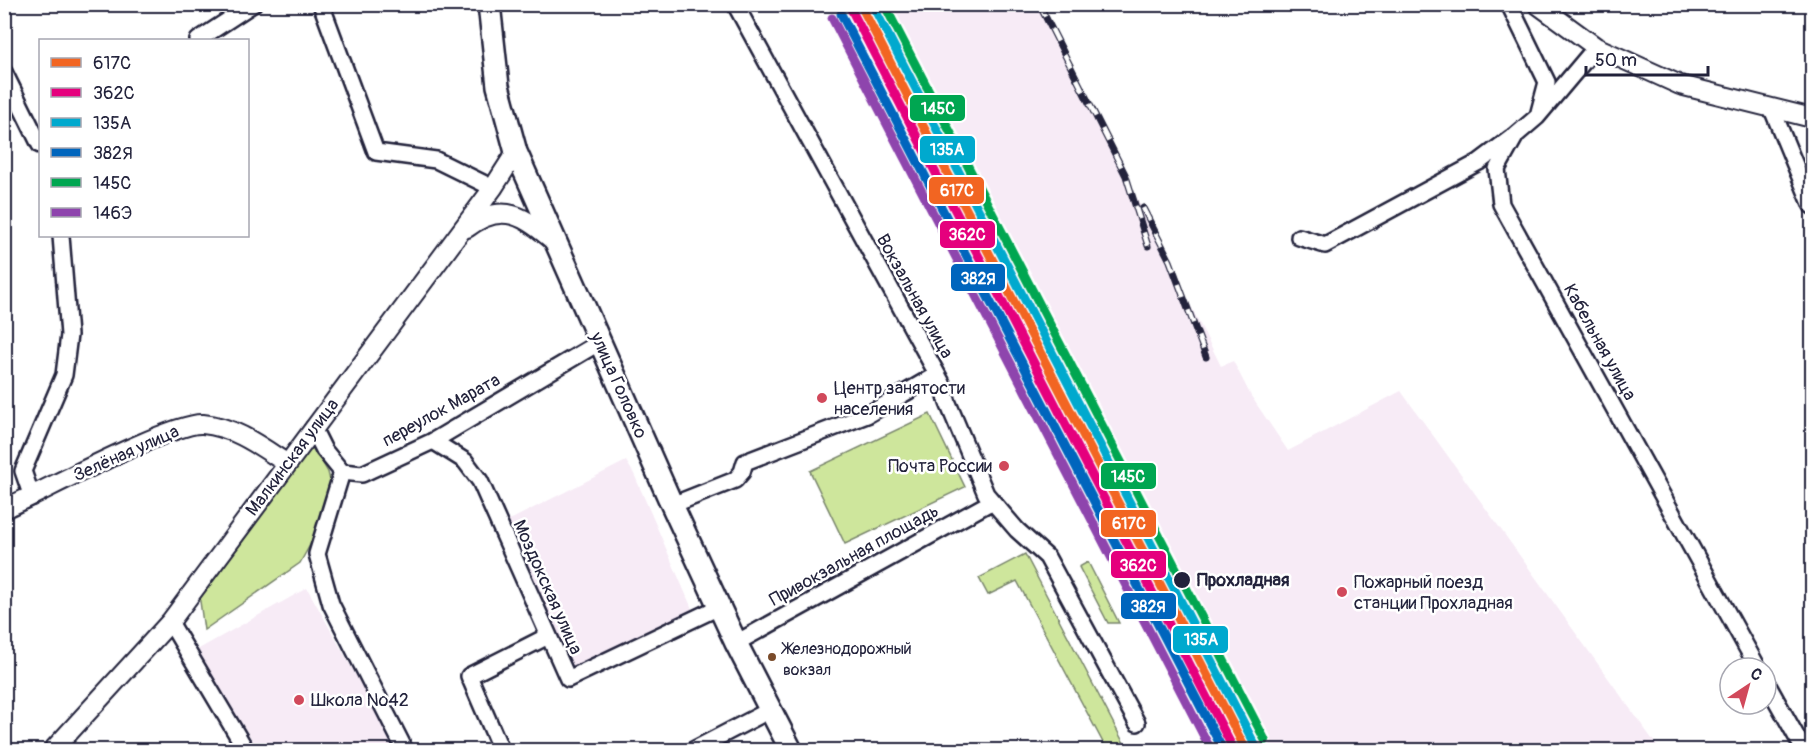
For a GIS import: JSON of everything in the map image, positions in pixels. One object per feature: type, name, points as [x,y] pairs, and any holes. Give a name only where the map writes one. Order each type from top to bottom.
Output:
[{"type":"main road","name":"улица Головко","points":[[489,4],[498,86],[516,152],[672,505],[736,643],[791,750]]},
{"type":"street","points":[[200,39],[253,4]]},
{"type":"street","points":[[321,4],[376,152],[436,160],[493,188]]},
{"type":"street","name":"Вокзальная улица","points":[[735,4],[942,383],[970,457],[991,502],[1047,557],[1137,723]]},
{"type":"street","points":[[1509,4],[1547,82],[1537,117]]},
{"type":"street","points":[[1538,4],[1596,47],[1680,85],[1812,118]]},
{"type":"street","name":"Кабельная улица","points":[[1596,47],[1537,117],[1516,135],[1497,169],[1501,204],[1751,656]]},
{"type":"street","points":[[4,72],[39,143]]},
{"type":"street","points":[[1772,109],[1812,206]]},
{"type":"street","points":[[1299,237],[1325,245],[1479,162],[1516,135]]},
{"type":"street","name":"Малкинская улица","points":[[53,750],[170,622],[286,463],[493,188],[516,152]]},
{"type":"street","points":[[458,234],[479,219],[491,214],[513,214],[535,225],[556,243]]},
{"type":"street","points":[[32,497],[23,471],[64,375],[69,335],[61,237]]},
{"type":"street","name":"переулок Марата","points":[[342,472],[362,474],[433,441],[600,342]]},
{"type":"street","points":[[672,505],[735,480],[742,472],[745,462],[867,415],[936,375]]},
{"type":"street","name":"Зелёная улица","points":[[4,509],[164,434],[194,424],[216,426],[242,435],[286,463]]},
{"type":"street","points":[[314,428],[324,450],[342,472],[317,554],[331,604],[405,750]]},
{"type":"street","name":"Моздокская улица","points":[[433,441],[465,461],[480,481],[567,679],[719,607]]},
{"type":"street","name":"Привокзальная площадь","points":[[736,643],[991,502]]},
{"type":"street","points":[[170,622],[246,750]]},
{"type":"street","points":[[501,750],[469,676],[549,636]]},
{"type":"street","points":[[1778,703],[1804,750]]},
{"type":"street","points":[[693,750],[770,710]]},
{"type":"shaded area","points":[[856,5],[1040,5],[1221,366],[1233,361],[1251,396],[1288,451],[1401,391],[1660,750],[1242,750]]},
{"type":"shaded area","points":[[626,461],[634,474],[696,618],[568,679],[500,525]]},
{"type":"shaded area","name":"Школа №42","points":[[307,588],[398,750],[258,750],[197,650]]},
{"type":"green space","points":[[930,414],[965,487],[845,544],[810,471]]},
{"type":"green space","points":[[311,443],[328,472],[331,484],[316,534],[300,563],[204,630],[199,594]]},
{"type":"green space","points":[[1025,554],[1128,750],[1107,750],[1017,581],[988,595],[979,578]]},
{"type":"green space","points":[[1088,562],[1119,623],[1108,623],[1079,567]]},
{"type":"railway","points":[[1039,4],[1126,176],[1148,246]]},
{"type":"railway","points":[[1143,208],[1170,261],[1206,357]]},
{"type":"transit line","name":"617C","points":[[860,4],[1246,750]]},
{"type":"transit line","name":"135А","points":[[872,4],[1255,745]]},
{"type":"transit line","name":"145С","points":[[884,4],[1265,740]]},
{"type":"transit line","name":"362С","points":[[851,9],[1234,750]]},
{"type":"transit line","name":"382Я","points":[[841,14],[1223,750]]},
{"type":"transit line","name":"146Э","points":[[832,18],[1211,750]]},
{"type":"place","name":"Центр занятости населения","points":[[822,398]]},
{"type":"place","name":"Почта России","points":[[1004,466]]},
{"type":"place","name":"Прохладная","points":[[1182,580]]},
{"type":"place","name":"Пожарный поезд станции Прохладная","points":[[1342,592]]},
{"type":"place","name":"Железнодорожный вокзал","points":[[772,657]]},
{"type":"place","name":"Школа №42","points":[[299,700]]}]
